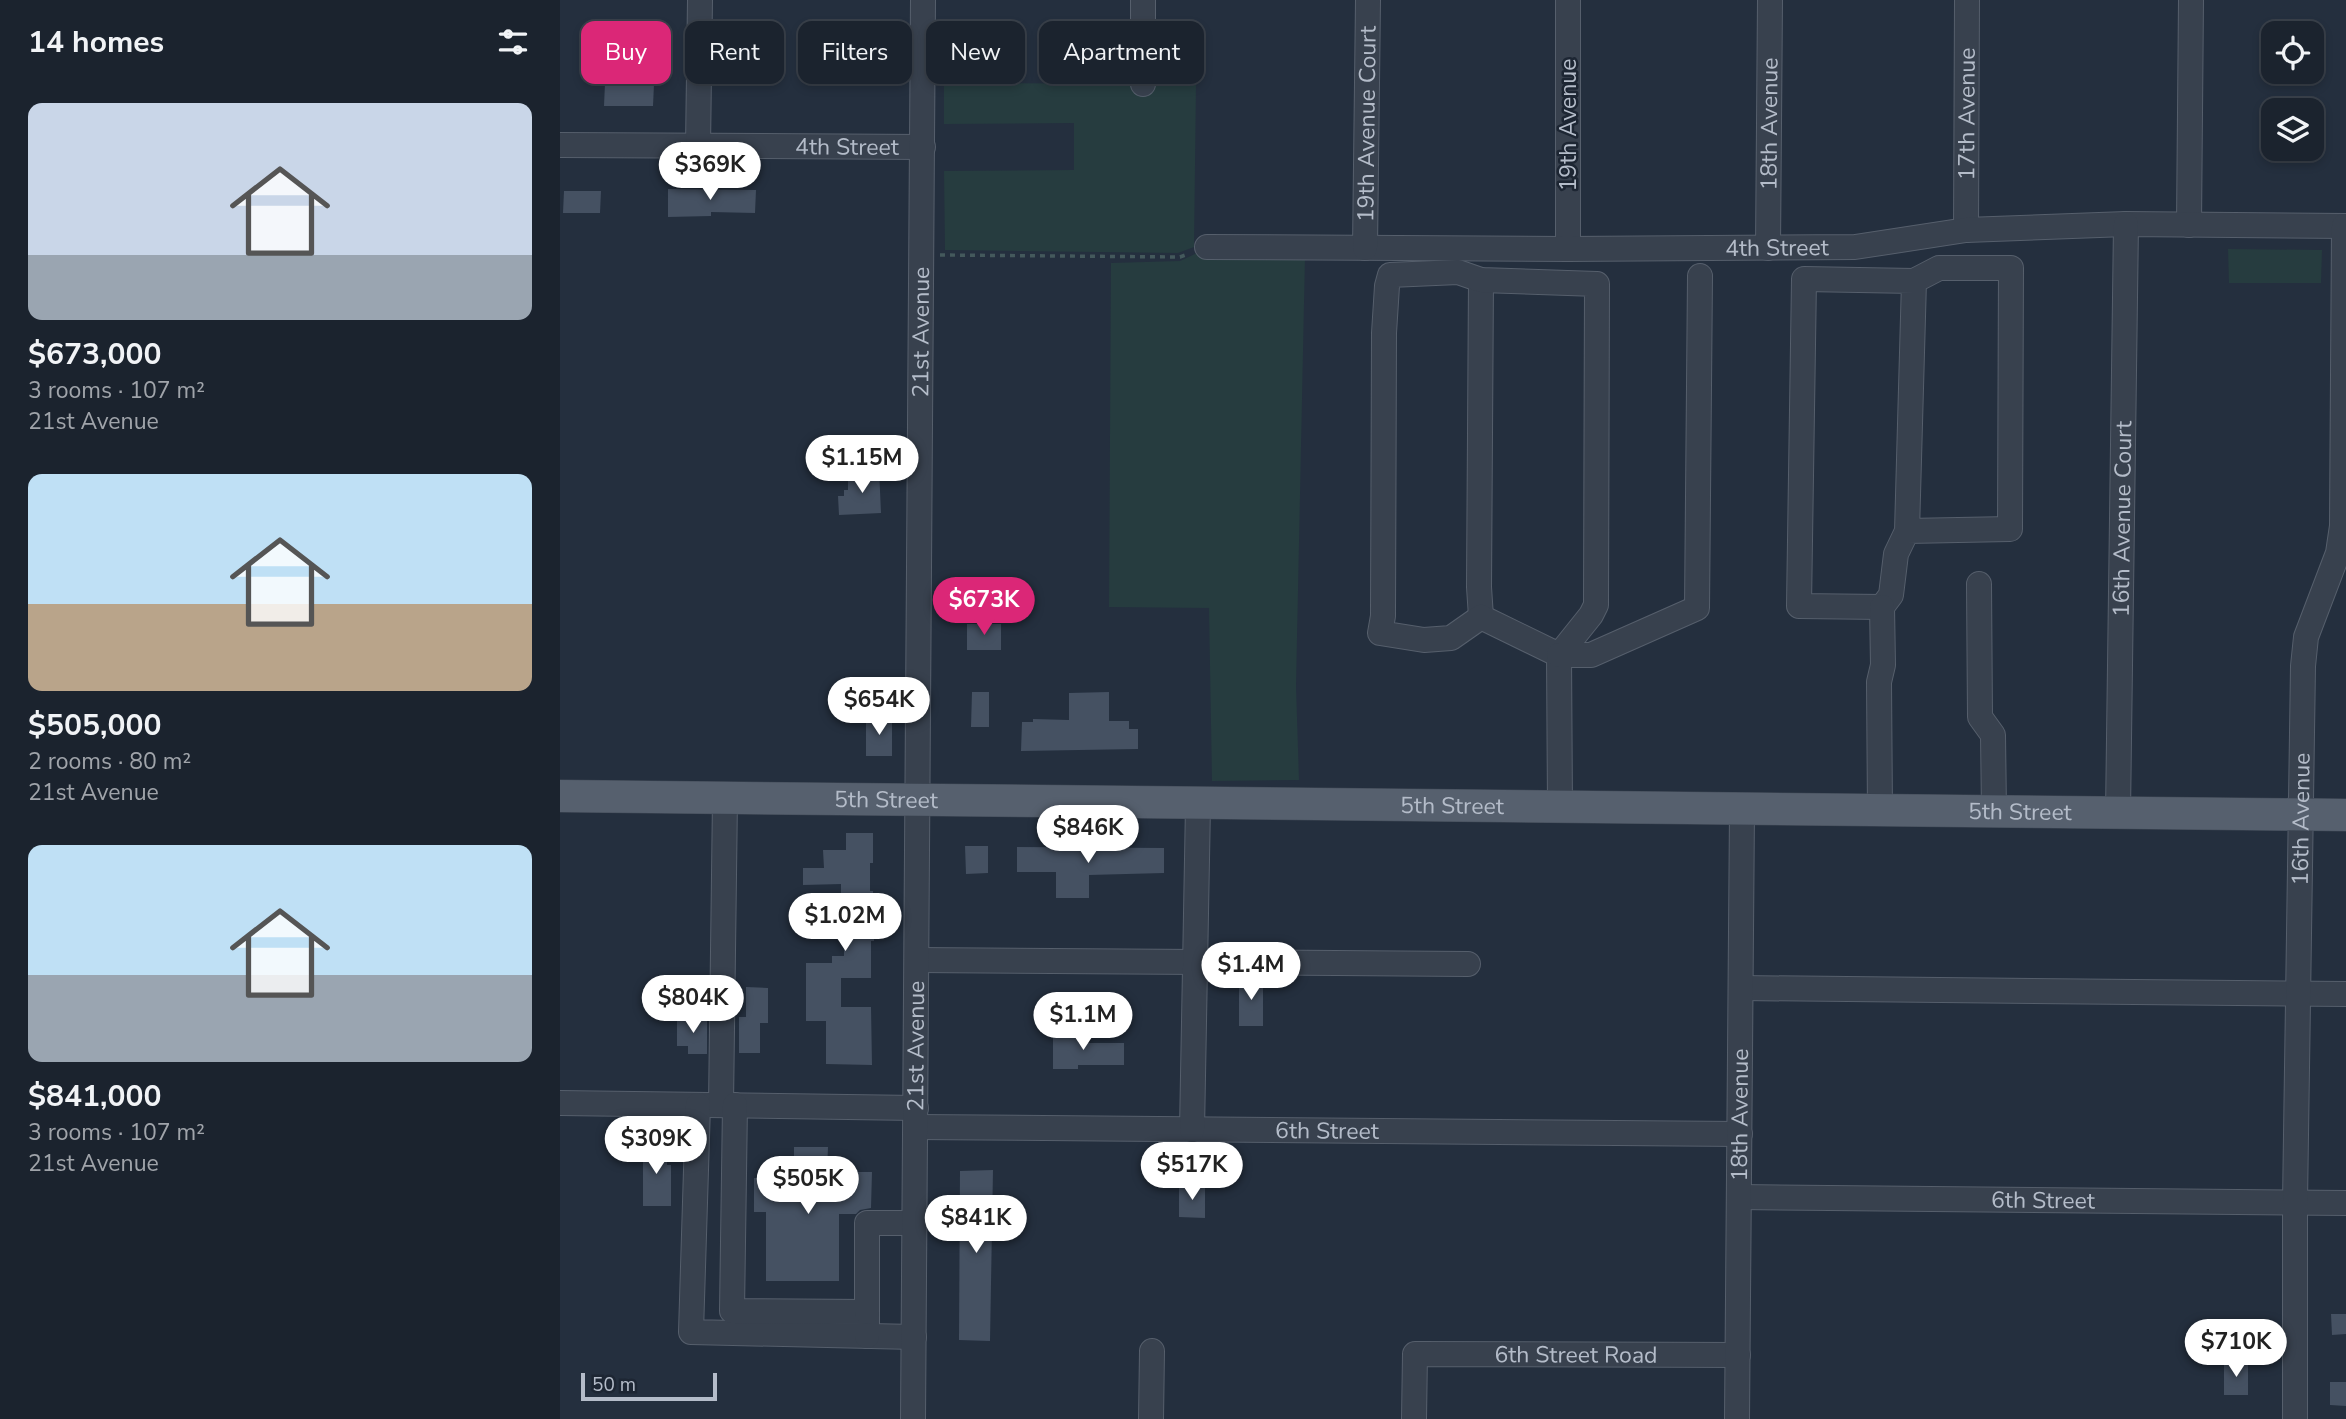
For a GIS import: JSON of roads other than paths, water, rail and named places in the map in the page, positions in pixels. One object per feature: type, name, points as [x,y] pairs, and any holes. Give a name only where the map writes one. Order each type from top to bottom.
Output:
[{"type":"main road","name":"5th Street","points":[[560,796],[2346,816]]},
{"type":"street","points":[[698,147],[700,0]]},
{"type":"street","name":"21st Avenue","points":[[913,1419],[923,0]]},
{"type":"street","points":[[1143,0],[1143,21]]},
{"type":"street","name":"19th Avenue Court","points":[[1364,248],[1368,0]]},
{"type":"street","name":"19th Avenue","points":[[1568,0],[1568,249]]},
{"type":"street","name":"18th Avenue","points":[[1768,248],[1770,0]]},
{"type":"street","name":"17th Avenue","points":[[1966,229],[1967,0]]},
{"type":"street","points":[[2189,225],[2191,0]]},
{"type":"street","name":"4th Street","points":[[560,145],[923,147]]},
{"type":"street","name":"4th Street","points":[[1207,247],[1855,247],[1966,229],[2126,224],[2345,226]]},
{"type":"street","name":"16th Avenue Court","points":[[2118,813],[2126,224]]},
{"type":"street","name":"16th Avenue","points":[[2295,1419],[2302,666],[2306,637],[2338,554],[2342,526],[2345,226]]},
{"type":"street","points":[[1882,607],[1799,606],[1804,279],[1914,281],[1939,268],[2011,268],[2010,529],[1907,531]]},
{"type":"street","points":[[1481,617],[1451,638],[1424,640],[1380,633],[1383,603],[1384,333],[1390,275],[1458,272],[1481,280],[1597,284],[1596,605],[1559,655],[1560,807]]},
{"type":"street","points":[[1481,617],[1559,655],[1591,655],[1697,608],[1700,276]]},
{"type":"street","points":[[1481,280],[1481,617]]},
{"type":"street","points":[[1880,811],[1879,682],[1883,665],[1882,607],[1891,595],[1896,554],[1907,531],[1914,281]]},
{"type":"street","points":[[1979,584],[1980,717],[1993,735],[1994,811]]},
{"type":"street","points":[[725,799],[718,1105],[733,1219],[732,1311]]},
{"type":"street","points":[[1192,1130],[1198,804]]},
{"type":"street","name":"18th Avenue","points":[[1737,1419],[1742,810]]},
{"type":"street","points":[[917,960],[1468,964]]},
{"type":"street","points":[[1741,988],[2346,994]]},
{"type":"street","name":"6th Street","points":[[560,1103],[718,1105],[1192,1130],[1740,1134]]},
{"type":"street","points":[[691,1332],[693,1220],[718,1105]]},
{"type":"street","name":"6th Street","points":[[1740,1197],[2346,1203]]},
{"type":"street","points":[[693,1220],[733,1219]]},
{"type":"street","points":[[867,1324],[867,1223],[915,1223]]},
{"type":"street","points":[[691,1332],[732,1311],[867,1324],[914,1337]]},
{"type":"street","points":[[691,1332],[867,1324]]},
{"type":"street","points":[[1151,1419],[1152,1351]]},
{"type":"street","name":"6th Street Road","points":[[1415,1419],[1415,1354],[1738,1355]]}]
